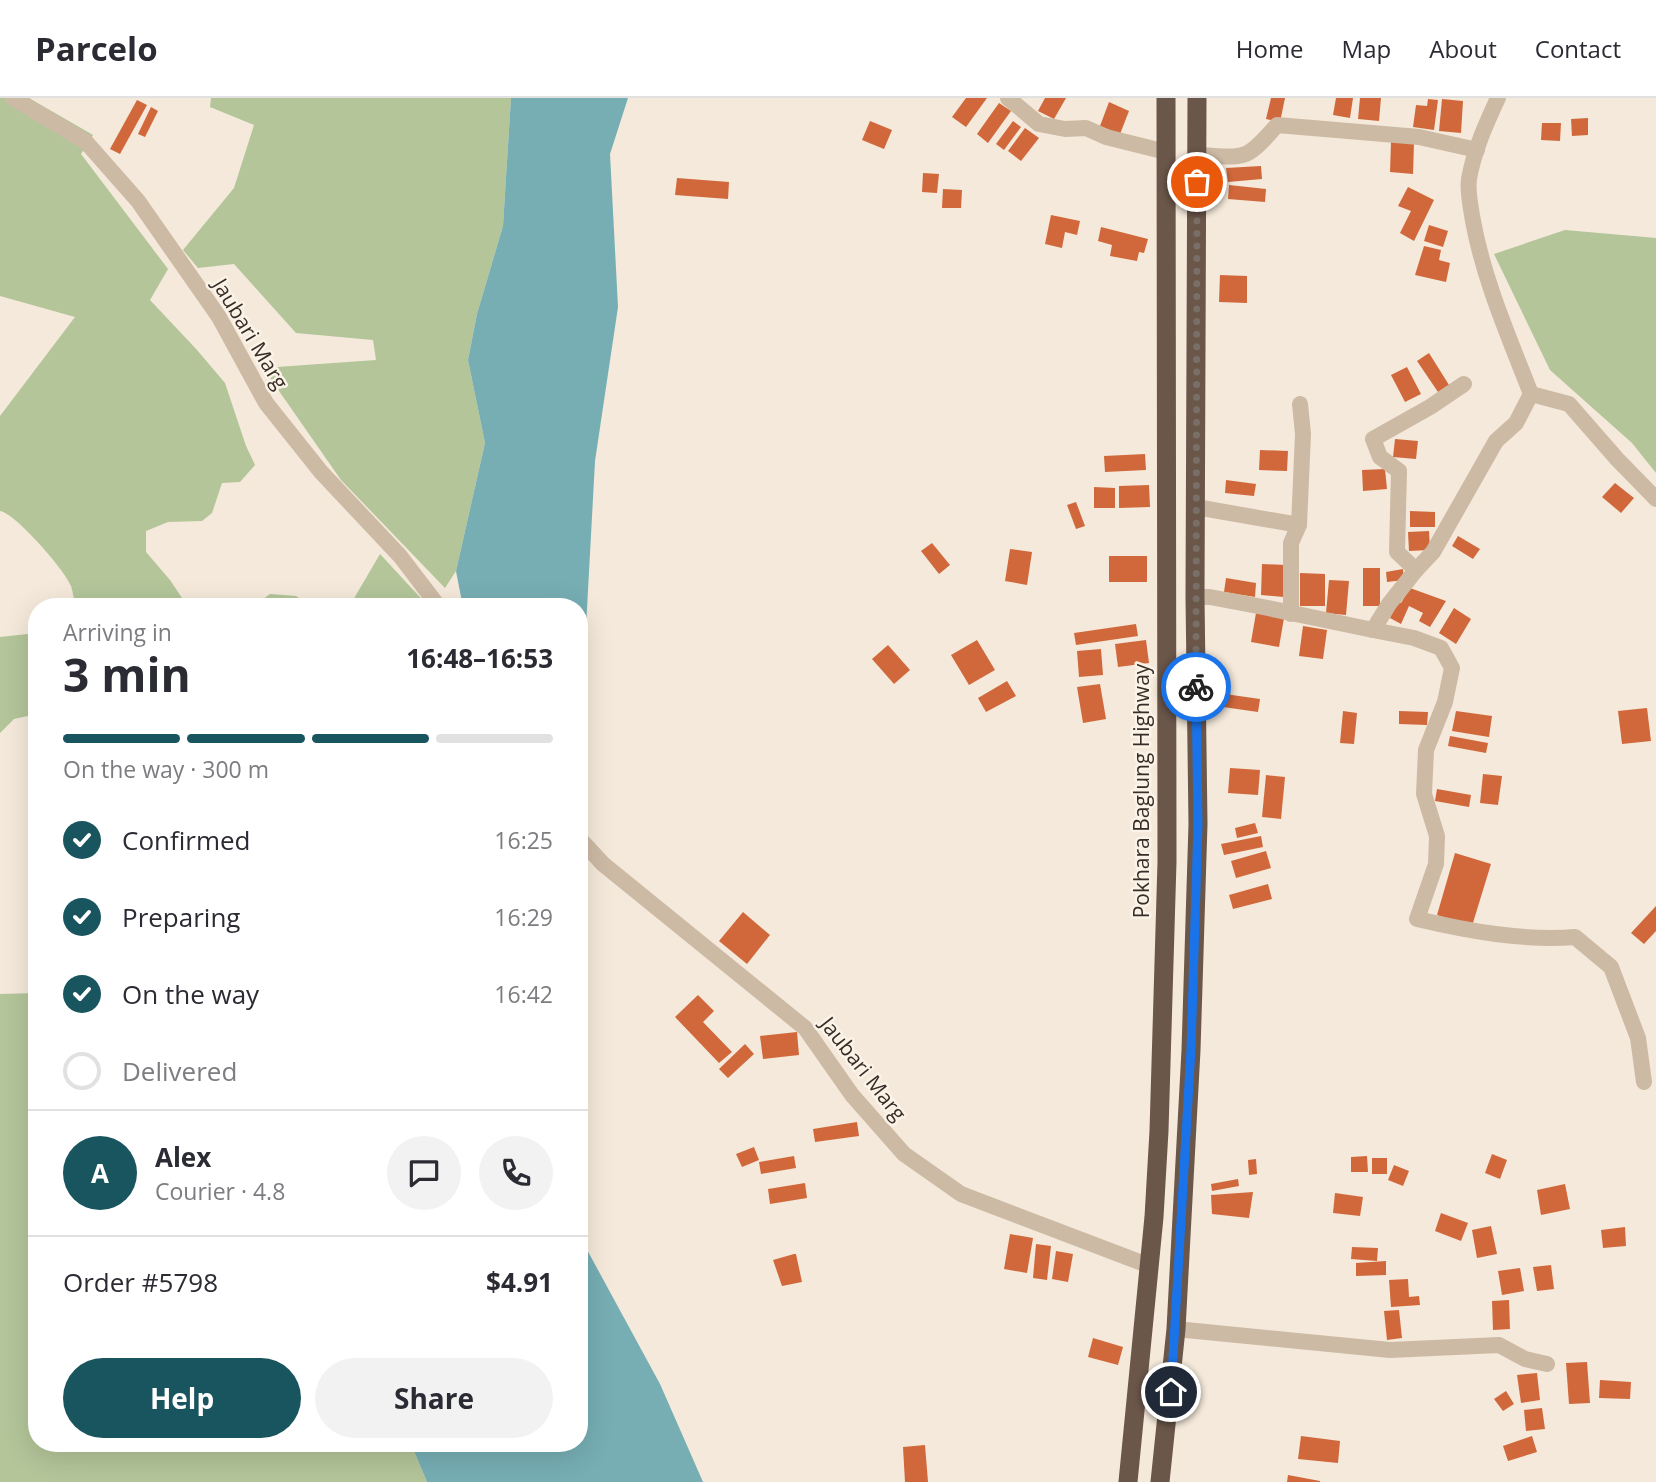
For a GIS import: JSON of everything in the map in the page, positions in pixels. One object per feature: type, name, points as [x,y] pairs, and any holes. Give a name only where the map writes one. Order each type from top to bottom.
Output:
[{"type":"highway","name":"Pokhara Baglung Highway","points":[[1128,1482],[1150,1266],[1159,1131],[1167,862],[1166,98]]},
{"type":"highway","points":[[1160,1482],[1176,1329],[1191,1049],[1198,824],[1195,597],[1197,98]]},
{"type":"street","name":"Jaubari Marg","points":[[13,98],[86,142],[138,201],[219,317],[266,403],[321,472],[400,556],[432,598]]},
{"type":"street","points":[[1008,98],[1039,124],[1065,129],[1086,128],[1106,137],[1166,152]]},
{"type":"street","points":[[1373,630],[1416,570],[1433,552],[1496,441],[1516,423],[1531,394],[1478,250],[1469,181],[1477,150],[1498,98]]},
{"type":"street","points":[[1197,155],[1243,157],[1253,152],[1277,125],[1419,136],[1477,150]]},
{"type":"street","points":[[1416,570],[1397,552],[1399,471],[1380,457],[1373,439],[1464,384]]},
{"type":"street","points":[[1531,394],[1569,404],[1616,459],[1656,499]]},
{"type":"street","points":[[1292,614],[1291,543],[1299,525],[1303,434],[1300,404]]},
{"type":"street","points":[[1196,507],[1299,525]]},
{"type":"street","points":[[1195,597],[1210,597],[1415,638],[1441,648],[1452,668],[1445,702],[1426,750],[1424,794],[1437,836],[1436,864],[1417,919],[1465,930],[1557,938],[1575,937],[1611,967],[1638,1038],[1644,1082]]},
{"type":"street","name":"Jaubari Marg","points":[[588,848],[603,864],[806,1028],[852,1095],[904,1154],[961,1194],[1150,1266]]},
{"type":"street","points":[[1176,1329],[1390,1350],[1499,1345],[1525,1359],[1547,1364]]},
{"type":"green space","points":[[0,98],[29,98],[93,135],[81,154],[168,269],[150,300],[225,383],[255,465],[240,482],[222,483],[212,513],[202,521],[168,522],[146,531],[146,552],[182,598],[73,598],[67,578],[39,543],[17,521],[0,511],[0,416],[75,317],[0,296]]},
{"type":"green space","points":[[211,98],[511,98],[503,226],[477,314],[468,360],[485,443],[456,571],[445,588],[341,480],[263,368],[376,360],[373,340],[296,333],[234,264],[198,268],[183,250],[234,188],[254,125],[210,107]]},
{"type":"green space","points":[[1565,230],[1656,238],[1656,473],[1632,443],[1550,370],[1494,254]]},
{"type":"green space","points":[[380,554],[421,598],[354,598]]},
{"type":"green space","points":[[270,594],[299,598],[264,598]]},
{"type":"green space","points":[[28,634],[28,716],[14,719],[0,733],[0,637]]},
{"type":"green space","points":[[28,993],[28,1452],[414,1452],[427,1482],[0,1482],[0,994]]},
{"type":"water","points":[[511,98],[628,98],[610,154],[618,307],[595,461],[588,598],[461,598],[456,571],[485,443],[468,360],[477,314],[503,226]]},
{"type":"water","points":[[588,1252],[660,1384],[703,1482],[427,1482],[414,1452],[588,1452]]},
{"type":"building","points":[[966,98],[987,98],[966,127],[952,117]]},
{"type":"building","points":[[1045,98],[1066,98],[1054,119],[1038,111]]},
{"type":"building","points":[[1271,98],[1285,98],[1280,122],[1266,119]]},
{"type":"building","points":[[1336,98],[1353,98],[1350,118],[1333,115]]},
{"type":"building","points":[[1360,98],[1381,98],[1379,121],[1358,119]]},
{"type":"building","points":[[1428,99],[1438,100],[1434,130],[1413,127],[1416,105],[1427,106]]},
{"type":"building","points":[[1442,99],[1463,101],[1461,133],[1439,131]]},
{"type":"building","points":[[137,100],[147,105],[120,154],[110,149]]},
{"type":"building","points":[[1109,102],[1129,111],[1120,134],[1100,126]]},
{"type":"building","points":[[999,103],[1011,111],[988,143],[977,134]]},
{"type":"building","points":[[151,107],[158,111],[145,137],[138,134]]},
{"type":"building","points":[[1588,118],[1588,135],[1572,136],[1571,119]]},
{"type":"building","points":[[870,121],[892,130],[884,149],[862,140]]},
{"type":"building","points":[[1013,121],[1021,127],[1004,150],[996,144]]},
{"type":"building","points":[[1542,123],[1561,123],[1560,141],[1541,140]]},
{"type":"building","points":[[1025,128],[1039,138],[1021,161],[1008,151]]},
{"type":"building","points":[[1391,142],[1414,143],[1413,174],[1390,172]]},
{"type":"building","points":[[1261,166],[1262,179],[1228,182],[1226,168]]},
{"type":"building","points":[[923,173],[939,174],[937,193],[922,192]]},
{"type":"building","points":[[677,178],[729,182],[728,199],[675,195]]},
{"type":"building","points":[[1229,185],[1266,189],[1265,202],[1228,199]]},
{"type":"building","points":[[1408,187],[1434,200],[1414,241],[1400,233],[1411,211],[1398,206]]},
{"type":"building","points":[[943,189],[962,190],[961,208],[942,208]]},
{"type":"building","points":[[1051,215],[1080,221],[1077,235],[1065,232],[1062,248],[1045,244]]},
{"type":"building","points":[[1429,225],[1448,231],[1443,247],[1424,241]]},
{"type":"building","points":[[1101,227],[1148,239],[1144,253],[1139,252],[1137,261],[1110,256],[1112,245],[1098,241]]},
{"type":"building","points":[[1424,246],[1441,250],[1439,260],[1450,263],[1446,282],[1415,275]]},
{"type":"building","points":[[1220,275],[1247,276],[1247,303],[1219,302]]},
{"type":"building","points":[[1429,353],[1449,385],[1438,392],[1417,361]]},
{"type":"building","points":[[1407,367],[1421,394],[1405,402],[1391,375]]},
{"type":"building","points":[[1395,439],[1418,441],[1416,459],[1393,457]]},
{"type":"building","points":[[1260,450],[1288,451],[1287,471],[1259,470]]},
{"type":"building","points":[[1145,454],[1146,470],[1105,472],[1104,456]]},
{"type":"building","points":[[1385,469],[1387,489],[1363,491],[1362,470]]},
{"type":"building","points":[[1226,480],[1256,484],[1254,496],[1225,493]]},
{"type":"building","points":[[1615,483],[1634,498],[1621,513],[1602,497]]},
{"type":"building","points":[[1149,485],[1150,507],[1119,508],[1119,486]]},
{"type":"building","points":[[1094,487],[1115,488],[1115,508],[1094,508]]},
{"type":"building","points":[[1076,502],[1085,526],[1076,529],[1067,505]]},
{"type":"building","points":[[1410,511],[1435,512],[1435,527],[1410,527]]},
{"type":"building","points":[[1429,531],[1430,550],[1409,551],[1408,532]]},
{"type":"building","points":[[1458,536],[1480,549],[1473,559],[1452,546]]},
{"type":"building","points":[[932,543],[950,565],[939,574],[921,551]]},
{"type":"building","points":[[1010,549],[1032,552],[1027,585],[1005,581]]},
{"type":"building","points":[[1109,556],[1147,556],[1147,582],[1109,582]]},
{"type":"building","points":[[1262,564],[1286,565],[1284,597],[1261,595]]},
{"type":"building","points":[[1363,568],[1380,568],[1380,606],[1363,606]]},
{"type":"building","points":[[1403,569],[1404,580],[1387,582],[1386,572]]},
{"type":"building","points":[[1300,573],[1325,574],[1325,606],[1300,606]]},
{"type":"building","points":[[1226,578],[1256,583],[1255,597],[1224,592]]},
{"type":"building","points":[[1329,580],[1349,581],[1346,615],[1326,613]]},
{"type":"building","points":[[1410,588],[1446,601],[1430,627],[1419,621],[1423,613],[1409,606],[1401,624],[1390,618],[1397,602],[1401,603]]},
{"type":"building","points":[[1454,608],[1471,619],[1456,644],[1439,633]]},
{"type":"building","points":[[1256,613],[1284,618],[1279,647],[1251,642]]},
{"type":"building","points":[[1136,624],[1138,636],[1076,645],[1074,633]]},
{"type":"building","points":[[1303,626],[1327,630],[1323,659],[1299,656]]},
{"type":"building","points":[[977,640],[995,670],[969,685],[951,655]]},
{"type":"building","points":[[1146,640],[1149,663],[1118,667],[1115,644]]},
{"type":"building","points":[[888,645],[910,670],[894,684],[872,659]]},
{"type":"building","points":[[1101,649],[1103,675],[1079,677],[1077,651]]},
{"type":"building","points":[[1007,681],[1016,696],[986,712],[978,698]]},
{"type":"building","points":[[1100,684],[1106,719],[1083,723],[1077,687]]},
{"type":"building","points":[[1225,694],[1260,699],[1258,712],[1223,707]]},
{"type":"building","points":[[1647,708],[1651,741],[1622,744],[1618,711]]},
{"type":"building","points":[[1343,711],[1357,713],[1354,744],[1340,743]]},
{"type":"building","points":[[1399,711],[1428,712],[1427,725],[1399,724]]},
{"type":"building","points":[[1456,711],[1492,716],[1489,737],[1452,731]]},
{"type":"building","points":[[1450,736],[1488,743],[1486,753],[1448,746]]},
{"type":"building","points":[[1230,768],[1260,770],[1258,795],[1228,793]]},
{"type":"building","points":[[1483,774],[1502,776],[1498,805],[1480,803]]},
{"type":"building","points":[[1266,775],[1285,777],[1281,819],[1262,817]]},
{"type":"building","points":[[1437,789],[1471,795],[1469,807],[1435,801]]},
{"type":"building","points":[[1255,823],[1258,833],[1237,838],[1235,828]]},
{"type":"building","points":[[1261,836],[1263,847],[1224,855],[1221,844]]},
{"type":"building","points":[[1266,851],[1271,868],[1236,878],[1231,861]]},
{"type":"building","points":[[1455,853],[1491,864],[1472,926],[1437,915]]},
{"type":"building","points":[[1268,884],[1272,899],[1233,909],[1229,895]]},
{"type":"building","points":[[1656,906],[1656,931],[1644,944],[1631,933]]},
{"type":"building","points":[[743,912],[770,935],[747,964],[719,941]]},
{"type":"building","points":[[698,995],[714,1011],[703,1022],[732,1052],[719,1063],[675,1017]]},
{"type":"building","points":[[797,1032],[799,1055],[763,1059],[760,1036]]},
{"type":"building","points":[[745,1044],[754,1054],[728,1078],[719,1069]]},
{"type":"building","points":[[857,1122],[859,1136],[815,1142],[813,1129]]},
{"type":"building","points":[[754,1147],[759,1160],[742,1167],[736,1154]]},
{"type":"building","points":[[1492,1154],[1507,1160],[1500,1179],[1485,1173]]},
{"type":"building","points":[[794,1156],[796,1168],[761,1174],[759,1162]]},
{"type":"building","points":[[1367,1156],[1368,1172],[1351,1172],[1351,1157]]},
{"type":"building","points":[[1372,1158],[1387,1158],[1387,1174],[1372,1174]]},
{"type":"building","points":[[1256,1159],[1257,1174],[1249,1175],[1248,1160]]},
{"type":"building","points":[[1394,1165],[1409,1171],[1403,1186],[1388,1180]]},
{"type":"building","points":[[1238,1179],[1239,1186],[1212,1191],[1211,1184]]},
{"type":"building","points":[[805,1183],[807,1198],[770,1204],[768,1189]]},
{"type":"building","points":[[1565,1184],[1570,1209],[1541,1215],[1537,1190]]},
{"type":"building","points":[[1253,1192],[1249,1218],[1212,1214],[1211,1195]]},
{"type":"building","points":[[1335,1193],[1363,1197],[1360,1216],[1333,1213]]},
{"type":"building","points":[[1441,1213],[1468,1223],[1461,1241],[1435,1231]]},
{"type":"building","points":[[1491,1226],[1497,1254],[1477,1258],[1472,1230]]},
{"type":"building","points":[[1625,1227],[1626,1246],[1603,1248],[1601,1230]]},
{"type":"building","points":[[1010,1234],[1033,1238],[1027,1273],[1004,1269]]},
{"type":"building","points":[[1036,1244],[1051,1246],[1047,1280],[1033,1278]]},
{"type":"building","points":[[1352,1247],[1378,1248],[1377,1261],[1351,1259]]},
{"type":"building","points":[[1056,1251],[1073,1254],[1068,1282],[1052,1279]]},
{"type":"building","points":[[796,1254],[802,1282],[782,1286],[773,1260]]},
{"type":"building","points":[[1386,1261],[1386,1275],[1356,1276],[1356,1263]]},
{"type":"building","points":[[1551,1265],[1554,1289],[1537,1291],[1533,1267]]},
{"type":"building","points":[[1520,1268],[1524,1291],[1502,1295],[1498,1271]]},
{"type":"building","points":[[1408,1279],[1409,1297],[1419,1296],[1420,1305],[1391,1307],[1389,1280]]},
{"type":"building","points":[[1509,1300],[1510,1329],[1493,1330],[1492,1301]]},
{"type":"building","points":[[1399,1310],[1402,1338],[1387,1340],[1384,1311]]},
{"type":"building","points":[[1093,1338],[1123,1347],[1118,1365],[1088,1357]]},
{"type":"building","points":[[1587,1362],[1590,1403],[1569,1404],[1566,1363]]},
{"type":"building","points":[[1537,1373],[1540,1400],[1521,1403],[1517,1375]]},
{"type":"building","points":[[1600,1380],[1631,1382],[1630,1399],[1599,1398]]},
{"type":"building","points":[[1506,1391],[1514,1404],[1503,1411],[1494,1399]]},
{"type":"building","points":[[1542,1408],[1545,1429],[1526,1431],[1524,1410]]},
{"type":"building","points":[[1301,1436],[1340,1441],[1338,1463],[1298,1459]]},
{"type":"building","points":[[1532,1436],[1537,1452],[1508,1461],[1503,1446]]},
{"type":"building","points":[[925,1445],[928,1482],[905,1482],[903,1447]]},
{"type":"building","points":[[1288,1475],[1320,1481],[1320,1482],[1287,1482]]},
{"type":"way so far","points":[[1196,687],[1197,182]]},
{"type":"route","points":[[1171,1392],[1191,1049],[1198,824],[1196,687]]}]
